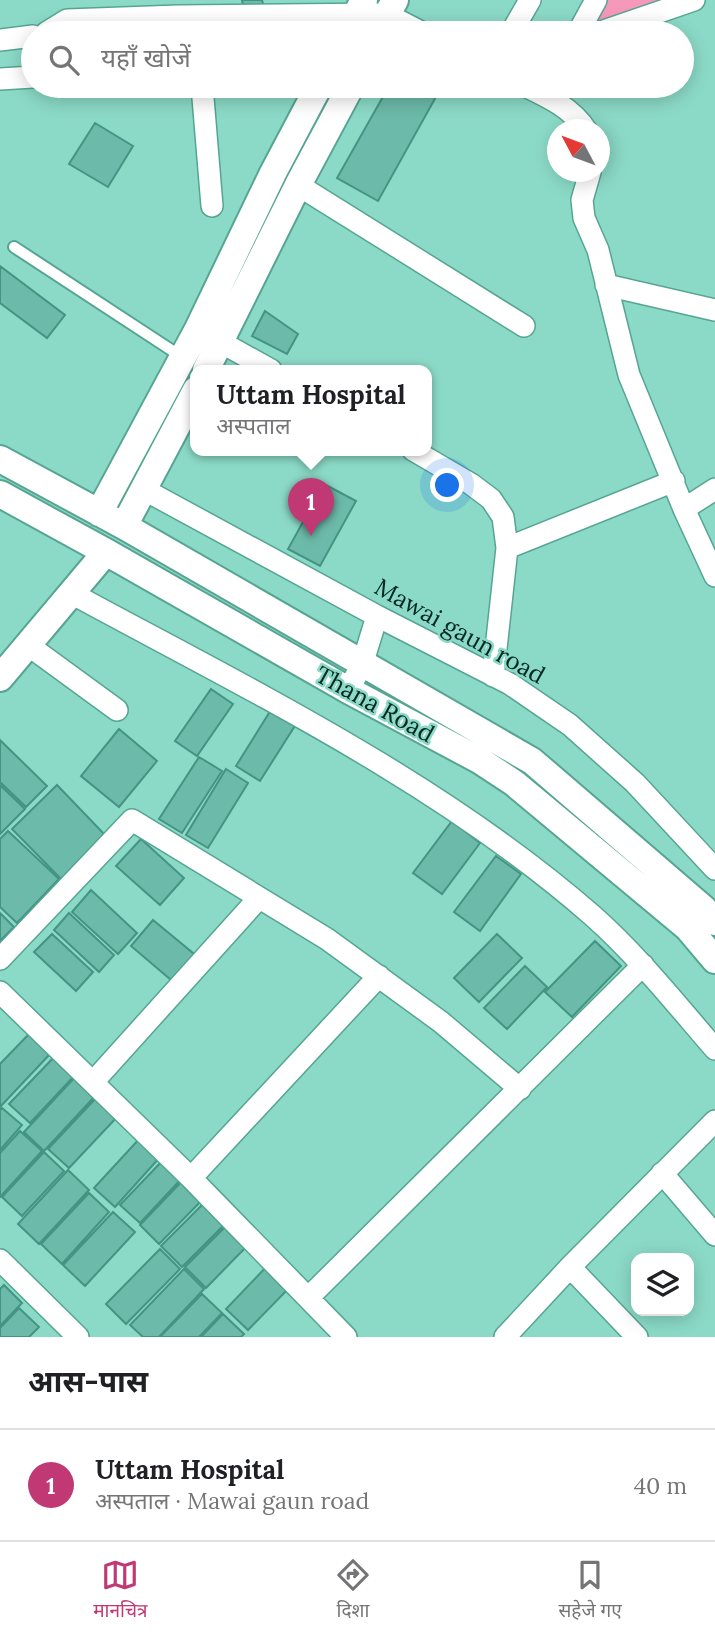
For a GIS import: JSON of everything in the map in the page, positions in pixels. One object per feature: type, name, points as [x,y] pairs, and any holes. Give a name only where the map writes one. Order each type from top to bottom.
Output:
[{"type":"street","points":[[518,21],[530,0]]},
{"type":"street","points":[[585,21],[596,0]]},
{"type":"street","points":[[633,21],[694,0]]},
{"type":"street","points":[[65,21],[177,16],[386,16]]},
{"type":"street","points":[[0,40],[21,37]]},
{"type":"street","points":[[0,79],[21,78]]},
{"type":"street","points":[[203,98],[212,206]]},
{"type":"street","points":[[99,513],[198,329],[273,173],[314,98]]},
{"type":"street","points":[[209,365],[345,98]]},
{"type":"street","points":[[552,98],[579,119]]},
{"type":"street","points":[[587,182],[582,200],[584,218],[598,250],[629,375],[684,509],[715,576]]},
{"type":"street","points":[[298,185],[524,326]]},
{"type":"street","points":[[606,285],[715,310]]},
{"type":"street","points":[[198,329],[262,365]]},
{"type":"street","points":[[124,526],[190,400]]},
{"type":"street","points":[[423,456],[491,499],[503,517],[508,548],[493,676]]},
{"type":"street","name":"Thana Road","points":[[0,458],[124,526],[532,761],[703,908],[715,922]]},
{"type":"street","points":[[508,548],[674,481]]},
{"type":"street","name":"Mawai gaun road","points":[[143,489],[510,684],[570,725],[635,783],[715,869]]},
{"type":"street","points":[[684,509],[715,489]]},
{"type":"street","name":"Thana Road","points":[[0,494],[348,690],[479,760],[514,783],[688,928],[715,960]]},
{"type":"street","points":[[0,678],[106,552]]},
{"type":"street","points":[[71,593],[310,723],[461,815],[528,862],[585,910],[643,965],[715,1049]]},
{"type":"street","points":[[348,690],[362,665],[377,615]]},
{"type":"street","points":[[28,645],[117,710]]},
{"type":"street","points":[[0,959],[132,820],[327,939],[441,1022],[520,1089]]},
{"type":"street","points":[[94,1081],[258,899]]},
{"type":"street","points":[[309,1298],[643,965]]},
{"type":"street","points":[[191,1178],[379,976]]},
{"type":"street","points":[[0,992],[94,1081],[345,1337]]},
{"type":"street","points":[[505,1337],[715,1121]]},
{"type":"street","points":[[662,1173],[715,1236]]},
{"type":"street","points":[[0,1260],[75,1336]]},
{"type":"street","points":[[570,1268],[637,1337]]},
{"type":"lane","points":[[14,247],[182,357]]},
{"type":"shaded area","points":[[602,0],[678,0],[614,21],[591,21]]},
{"type":"building","points":[[242,0],[262,0],[264,8],[244,11]]},
{"type":"building","points":[[382,98],[435,98],[378,201],[337,178]]},
{"type":"building","points":[[95,123],[133,146],[108,187],[69,164]]},
{"type":"building","points":[[0,266],[65,315],[47,338],[0,303]]},
{"type":"building","points":[[265,311],[298,334],[287,354],[252,336]]},
{"type":"building","points":[[324,484],[356,501],[320,566],[288,549]]},
{"type":"building","points":[[211,689],[233,704],[197,756],[175,741]]},
{"type":"building","points":[[274,705],[298,721],[260,781],[236,766]]},
{"type":"building","points":[[119,729],[157,761],[119,807],[81,776]]},
{"type":"building","points":[[0,740],[47,786],[26,807],[0,782]]},
{"type":"building","points":[[199,757],[222,771],[182,833],[159,819]]},
{"type":"building","points":[[226,769],[248,783],[208,848],[186,835]]},
{"type":"building","points":[[0,785],[25,809],[0,834]]},
{"type":"building","points":[[57,785],[106,836],[62,880],[12,829]]},
{"type":"building","points":[[452,821],[480,843],[442,894],[413,873]]},
{"type":"building","points":[[8,831],[59,879],[17,923],[0,907],[0,839]]},
{"type":"building","points":[[141,839],[184,878],[160,905],[116,866]]},
{"type":"building","points":[[496,856],[521,874],[480,931],[454,912]]},
{"type":"building","points":[[91,890],[137,933],[118,954],[72,912]]},
{"type":"building","points":[[0,913],[14,927],[0,941]]},
{"type":"building","points":[[69,913],[114,955],[99,972],[54,930]]},
{"type":"building","points":[[153,920],[199,958],[177,985],[131,946]]},
{"type":"building","points":[[52,934],[93,972],[76,991],[34,952]]},
{"type":"building","points":[[497,934],[522,958],[479,1002],[454,978]]},
{"type":"building","points":[[595,941],[621,966],[572,1017],[545,992]]},
{"type":"building","points":[[525,966],[547,987],[507,1029],[484,1008]]},
{"type":"building","points":[[30,1033],[51,1053],[0,1107],[0,1064]]},
{"type":"building","points":[[56,1055],[76,1074],[30,1123],[9,1104]]},
{"type":"building","points":[[76,1076],[96,1095],[44,1151],[24,1132]]},
{"type":"building","points":[[97,1097],[118,1116],[69,1168],[48,1149]]},
{"type":"building","points":[[2,1108],[22,1125],[0,1150],[0,1110]]},
{"type":"building","points":[[20,1131],[42,1151],[0,1197],[0,1153]]},
{"type":"building","points":[[141,1137],[161,1156],[115,1207],[94,1188]]},
{"type":"building","points":[[44,1152],[64,1171],[22,1216],[2,1197]]},
{"type":"building","points":[[165,1158],[184,1176],[140,1223],[120,1205]]},
{"type":"building","points":[[68,1170],[89,1190],[39,1244],[18,1224]]},
{"type":"building","points":[[185,1178],[205,1197],[159,1244],[140,1225]]},
{"type":"building","points":[[89,1193],[109,1212],[62,1264],[41,1244]]},
{"type":"building","points":[[205,1202],[226,1223],[182,1267],[161,1246]]},
{"type":"building","points":[[113,1212],[135,1232],[85,1286],[63,1265]]},
{"type":"building","points":[[228,1224],[249,1244],[206,1288],[185,1267]]},
{"type":"building","points":[[160,1249],[180,1269],[126,1324],[106,1304]]},
{"type":"building","points":[[270,1263],[292,1285],[248,1330],[226,1309]]},
{"type":"building","points":[[184,1269],[204,1289],[159,1337],[143,1337],[130,1325]]},
{"type":"building","points":[[4,1285],[22,1303],[0,1326],[0,1289]]},
{"type":"building","points":[[202,1294],[222,1313],[199,1337],[160,1337]]},
{"type":"building","points":[[19,1308],[39,1327],[29,1337],[0,1337],[0,1328]]},
{"type":"building","points":[[223,1314],[244,1334],[241,1337],[201,1337]]},
{"type":"place","name":"Uttam Hospital","points":[[311,536]]}]
